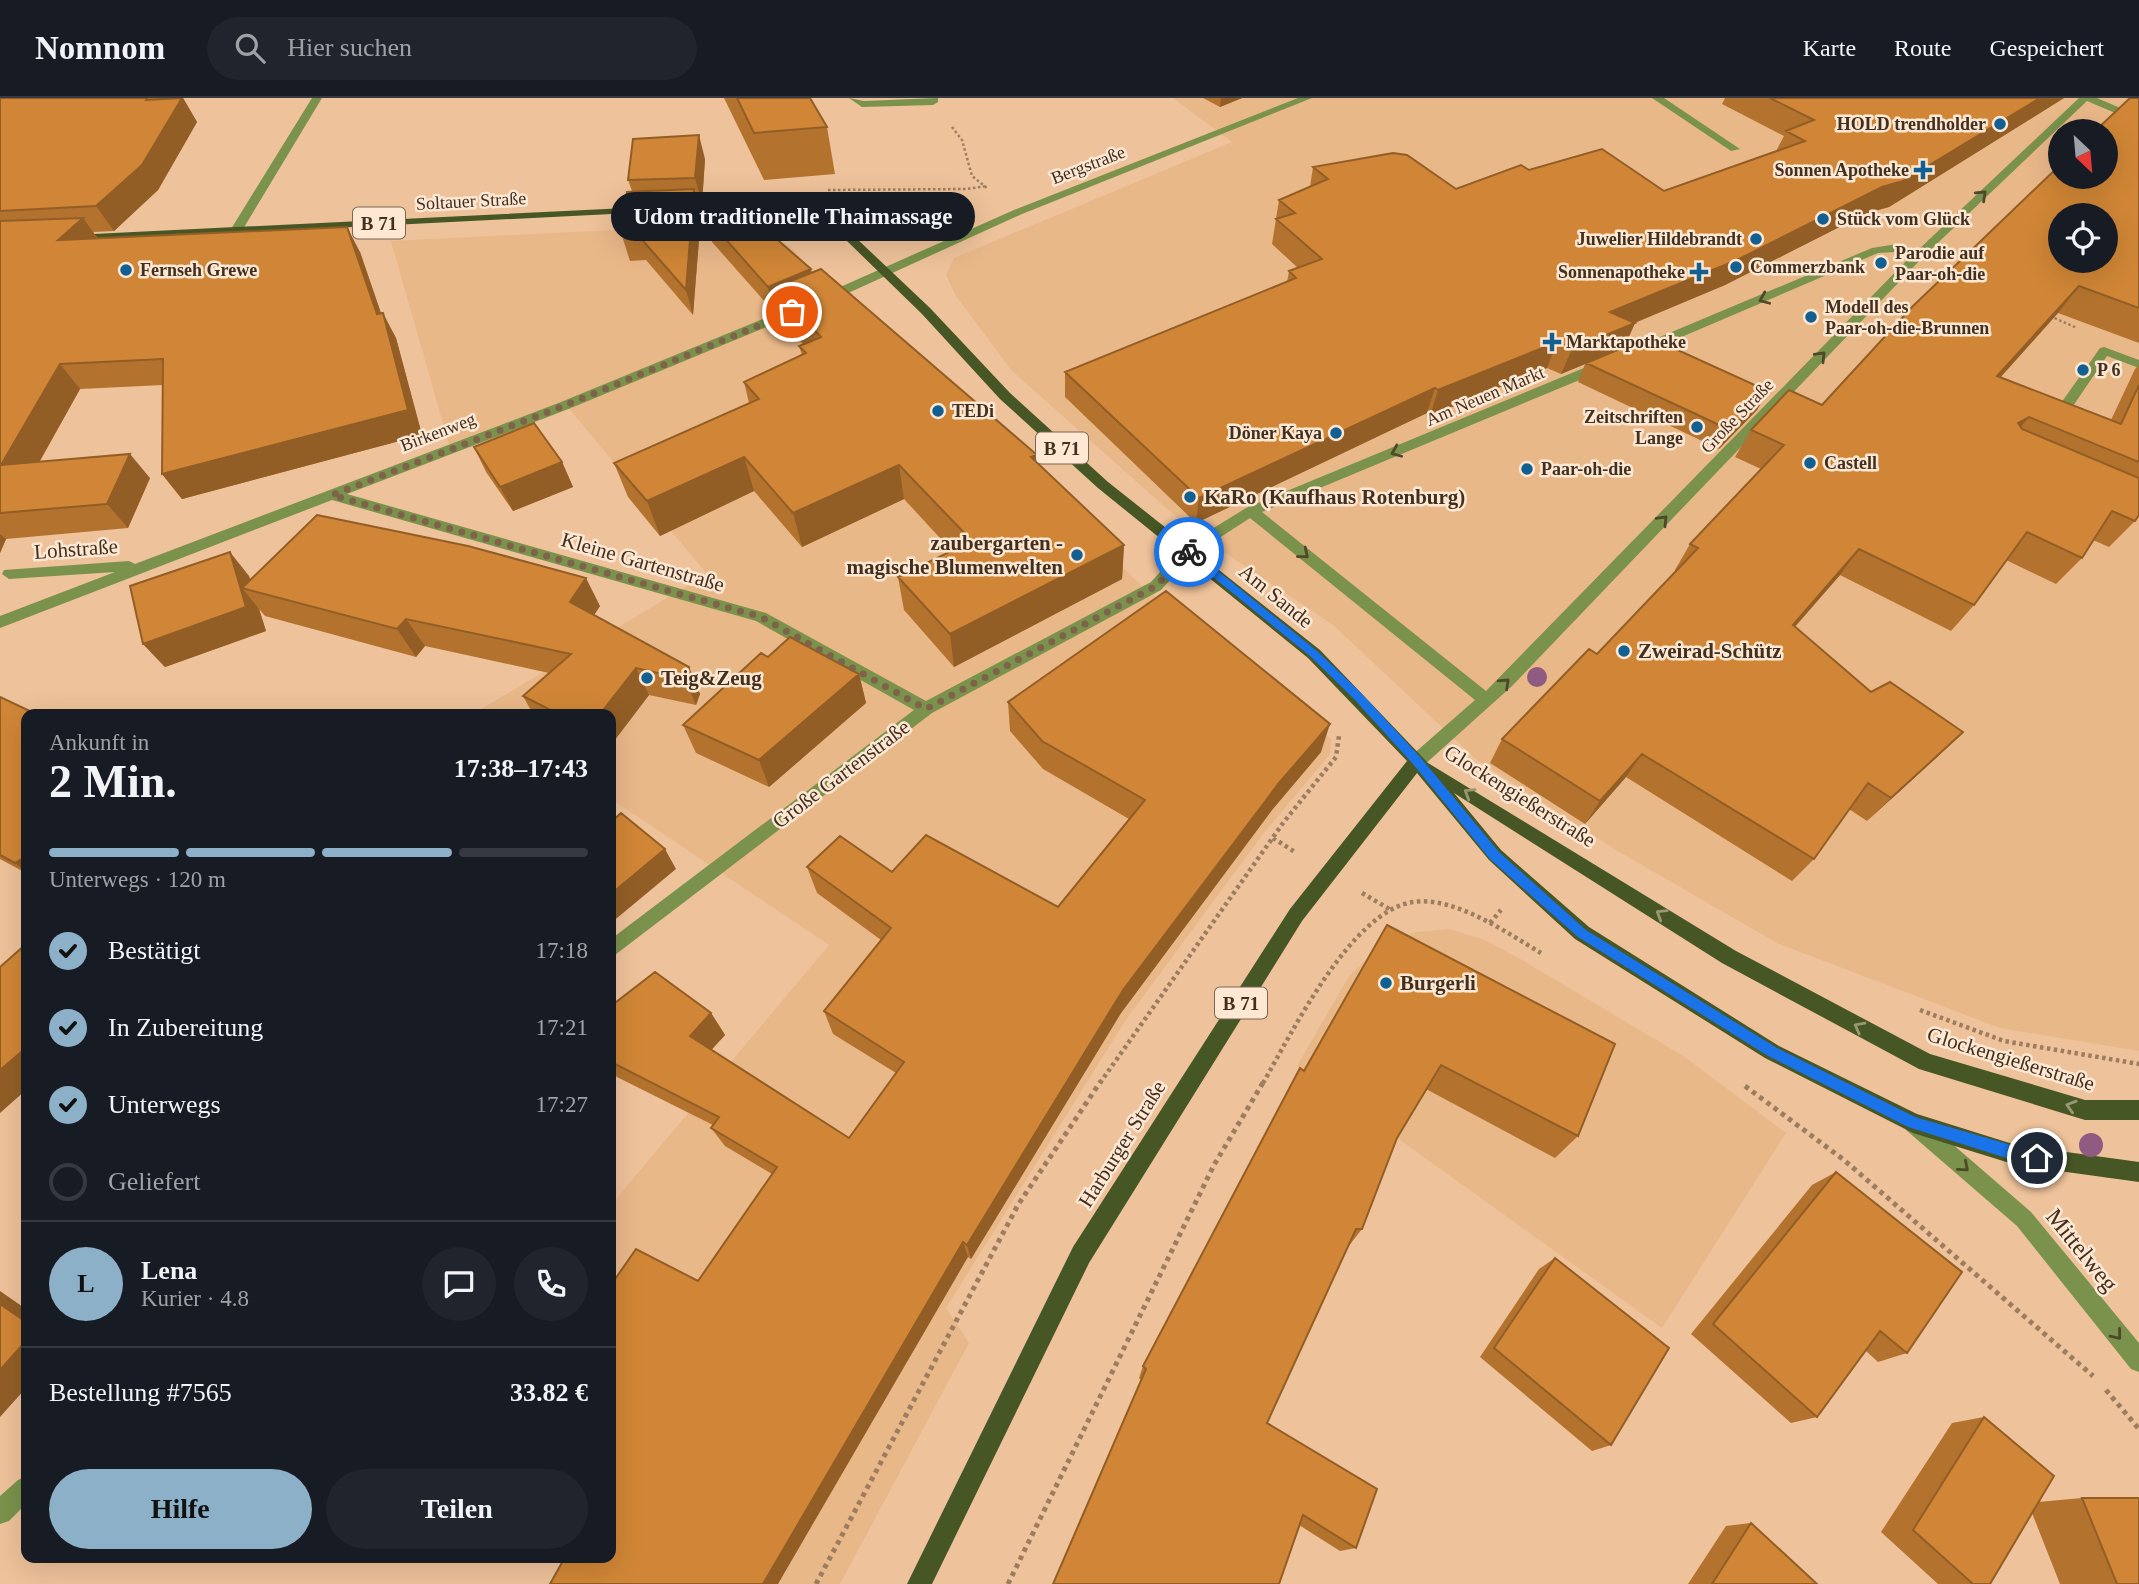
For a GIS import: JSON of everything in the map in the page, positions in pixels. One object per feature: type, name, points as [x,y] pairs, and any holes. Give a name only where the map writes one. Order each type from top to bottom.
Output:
[{"type":"main road","name":"Soltauer Straße","points":[[56,239],[686,208],[758,209],[825,226],[851,239],[886,270]]},
{"type":"main road","name":"Am Sande","points":[[886,270],[1005,396],[1103,485],[1314,654],[1417,761]]},
{"type":"main road","name":"Glockengießerstraße","points":[[1417,761],[1729,957],[1926,1062],[2085,1110],[2139,1110]]},
{"type":"main road","name":"Glockengießerstraße","points":[[1417,761],[1494,855],[1582,933],[1772,1052],[1913,1123],[2016,1155],[2139,1172]]},
{"type":"main road","name":"Harburger Straße","points":[[919,1584],[1081,1255],[1296,915],[1417,761]]},
{"type":"street","points":[[237,229],[317,98]]},
{"type":"street","points":[[854,98],[862,104],[933,100]]},
{"type":"street","name":"Bergstraße","points":[[886,270],[1018,212],[1307,98]]},
{"type":"street","points":[[1657,98],[1735,149]]},
{"type":"street","points":[[2087,98],[2139,120]]},
{"type":"street","name":"Große Straße","points":[[1417,761],[1486,700],[1919,255],[2087,98]]},
{"type":"street","name":"Am Neuen Markt","points":[[1188,551],[1251,511],[1876,250],[1897,248],[1919,255]]},
{"type":"street","name":"Birkenweg","points":[[0,622],[579,400],[886,270]]},
{"type":"street","points":[[2066,406],[2104,351],[2139,364]]},
{"type":"street","name":"Kleine Gartenstraße","points":[[332,495],[761,617],[926,709]]},
{"type":"street","points":[[1251,511],[1486,700]]},
{"type":"street","name":"Große Gartenstraße","points":[[616,946],[926,709],[1156,586],[1188,551]]},
{"type":"street","name":"Lohstraße","points":[[9,574],[146,565]]},
{"type":"street","name":"Mittelweg","points":[[1913,1123],[2024,1219],[2139,1361]]},
{"type":"street","points":[[0,1513],[21,1493]]},
{"type":"path","points":[[933,100],[962,140],[972,176],[1018,212]]},
{"type":"path","points":[[820,190],[993,185]]},
{"type":"path","points":[[2039,311],[2088,332]]},
{"type":"path","points":[[816,1584],[1018,1205],[1159,995],[1273,838],[1336,757],[1339,735],[1330,727]]},
{"type":"path","points":[[1008,1584],[1059,1475],[1214,1165],[1332,966],[1376,918],[1413,902],[1450,906],[1490,923],[1549,958]]},
{"type":"path","points":[[1910,1007],[2004,1041],[2139,1064]]},
{"type":"path","points":[[1734,1077],[1844,1160],[2082,1363],[2139,1429]]},
{"type":"shaded area","points":[[1173,98],[2139,98],[2139,1051],[2000,1028],[1777,943],[1616,850],[1476,759],[1333,625],[1192,531],[1012,371],[956,296],[946,275],[954,258],[1232,142]]},
{"type":"shaded area","points":[[712,225],[769,235],[791,247],[844,307],[1139,583],[1331,739],[1330,754],[1263,834],[1125,1021],[946,1308],[969,1343],[840,1584],[595,1584],[564,1563],[616,1563],[616,1199],[829,945],[616,802],[616,709],[481,709],[707,574],[566,405],[450,448],[391,241]]},
{"type":"shaded area","points":[[1449,929],[1485,940],[1522,960],[1685,1057],[1786,1133],[1662,1328],[1297,1066],[1349,976],[1383,943],[1417,932]]},
{"type":"building","points":[[0,98],[182,98],[142,165],[96,206],[0,211]]},
{"type":"building","points":[[737,98],[810,98],[827,127],[754,133]]},
{"type":"building","points":[[1770,98],[2040,98],[1903,181],[1882,187],[1737,260],[1610,312],[1635,323],[1572,349],[1557,342],[1438,390],[1435,388],[1199,498],[1065,372],[1296,278],[1289,271],[1322,259],[1276,219],[1295,213],[1279,200],[1328,179],[1313,167],[1393,153],[1407,155],[1456,189],[1521,165],[1529,170],[1602,149],[1664,191],[1805,141],[1786,131],[1814,120]]},
{"type":"building","points":[[2130,98],[2139,98],[2139,308],[2079,286],[1997,376],[2121,424],[2139,385],[2139,462],[2029,417],[2018,423],[2022,429],[2139,478],[2139,515],[2135,521],[2112,511],[2082,558],[2027,532],[1974,605],[1859,549],[1793,625],[1871,692],[1890,682],[1963,732],[1891,798],[1868,783],[1814,859],[1642,754],[1600,801],[1502,739],[1589,649],[1597,654],[1698,548],[1690,544],[1784,445],[1751,430],[1789,390],[1822,405],[1913,306],[2048,177],[2048,189],[2118,189],[2118,119],[2108,119]]},
{"type":"building","points":[[699,135],[695,178],[628,180],[633,139]]},
{"type":"building","points":[[694,189],[686,290],[638,235],[622,236],[627,192]]},
{"type":"building","points":[[727,196],[811,269],[768,287],[706,217]]},
{"type":"building","points":[[83,218],[58,240],[347,227],[377,314],[383,313],[408,410],[162,474],[163,359],[60,364],[1,465],[130,454],[107,504],[0,513],[0,221]]},
{"type":"building","points":[[821,269],[1037,455],[1031,457],[1124,545],[950,634],[898,577],[972,541],[899,465],[793,513],[744,457],[647,501],[614,463],[759,399],[744,382],[806,353],[799,346],[821,337],[776,287]]},
{"type":"building","points":[[1649,337],[1768,391],[1730,430],[1586,363]]},
{"type":"building","points":[[534,423],[562,462],[500,487],[474,447]]},
{"type":"building","points":[[317,515],[468,546],[586,578],[570,602],[689,667],[685,679],[636,668],[604,709],[548,709],[523,696],[571,654],[406,619],[397,629],[242,588]]},
{"type":"building","points":[[230,552],[246,607],[143,644],[130,586]]},
{"type":"building","points":[[1166,591],[1330,724],[1279,783],[1123,990],[967,1245],[963,1242],[763,1584],[550,1584],[562,1563],[616,1563],[616,1278],[636,1249],[698,1281],[777,1167],[711,1128],[719,1117],[616,1065],[616,1002],[655,972],[711,1013],[690,1036],[849,1138],[904,1062],[824,1011],[891,928],[807,867],[840,836],[892,872],[926,835],[1058,907],[1145,800],[1042,741],[1008,702]]},
{"type":"building","points":[[790,637],[859,674],[759,760],[683,725],[761,653],[768,657]]},
{"type":"building","points":[[0,697],[25,709],[21,709],[21,859],[15,863],[0,855]]},
{"type":"building","points":[[621,813],[665,849],[616,890],[616,818]]},
{"type":"building","points":[[1387,925],[1615,1044],[1578,1136],[1441,1065],[1397,1138],[1362,1229],[1356,1229],[1267,1423],[1377,1489],[1356,1548],[1303,1515],[1279,1584],[1053,1584],[1146,1369],[1143,1366],[1300,1068],[1304,1071]]},
{"type":"building","points":[[21,948],[21,1052],[0,1070],[0,967]]},
{"type":"building","points":[[1836,1172],[1962,1272],[1907,1353],[1880,1331],[1817,1417],[1713,1324]]},
{"type":"building","points":[[1555,1258],[1669,1348],[1611,1445],[1494,1348]]},
{"type":"building","points":[[0,1304],[21,1319],[21,1347],[0,1370]]},
{"type":"building","points":[[1984,1417],[2054,1476],[1990,1584],[1973,1584],[1913,1530]]},
{"type":"building","points":[[2082,1498],[2139,1498],[2139,1584],[2117,1584]]},
{"type":"building","points":[[1751,1523],[1817,1584],[1712,1584]]},
{"type":"way so far","points":[[792,312],[566,405],[332,495],[761,617],[926,709],[1156,586],[1189,552]]},
{"type":"place","name":"HOLD trendholder","points":[[2000,124]]},
{"type":"place","name":"Sonnen Apotheke","points":[[1923,170]]},
{"type":"place","name":"Stück vom Glück","points":[[1823,219]]},
{"type":"place","name":"Juwelier Hildebrandt","points":[[1756,239]]},
{"type":"place","name":"Parodie auf Paar-oh-die","points":[[1881,263]]},
{"type":"place","name":"Commerzbank","points":[[1736,267]]},
{"type":"place","name":"Fernseh Grewe","points":[[126,270]]},
{"type":"place","name":"Sonnenapotheke","points":[[1699,272]]},
{"type":"place","name":"Udom traditionelle Thaimassage","points":[[792,312]]},
{"type":"place","name":"Modell des Paar-oh-die-Brunnen","points":[[1811,317]]},
{"type":"place","name":"Marktapotheke","points":[[1552,342]]},
{"type":"place","name":"P 6","points":[[2083,370]]},
{"type":"place","name":"TEDi","points":[[938,411]]},
{"type":"place","name":"Zeitschriften Lange","points":[[1697,427]]},
{"type":"place","name":"Döner Kaya","points":[[1336,433]]},
{"type":"place","name":"Castell","points":[[1810,463]]},
{"type":"place","name":"Paar-oh-die","points":[[1527,469]]},
{"type":"place","name":"KaRo (Kaufhaus Rotenburg)","points":[[1190,497]]},
{"type":"place","name":"zaubergarten - magische Blumenwelten","points":[[1077,555]]},
{"type":"place","name":"Zweirad-Schütz","points":[[1624,651]]},
{"type":"place","name":"Teig&Zeug","points":[[647,678]]},
{"type":"place","name":"Burgerli","points":[[1386,983]]},
{"type":"route","points":[[1189,552],[1314,654],[1357,695],[1417,761],[1494,855],[1582,933],[1772,1052],[1913,1123],[2016,1155],[2037,1158]]}]
